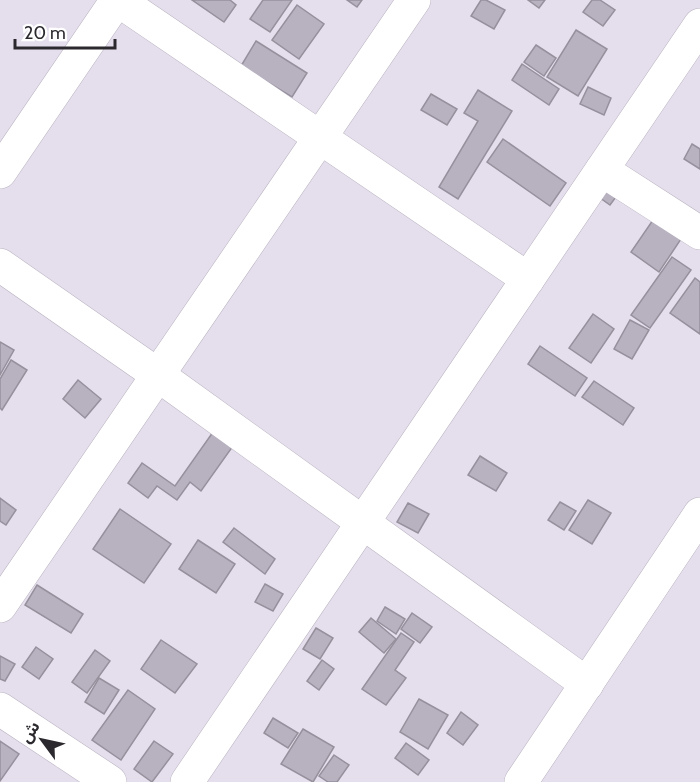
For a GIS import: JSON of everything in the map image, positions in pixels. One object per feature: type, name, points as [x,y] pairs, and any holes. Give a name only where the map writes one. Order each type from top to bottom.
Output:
[{"type":"street","points":[[0,172],[118,0],[528,279]]},
{"type":"street","points":[[0,606],[414,0]]},
{"type":"street","points":[[187,782],[700,25]]},
{"type":"street","points":[[602,170],[700,233]]},
{"type":"street","points":[[0,265],[158,375],[586,684]]},
{"type":"street","points":[[520,782],[700,514]]},
{"type":"street","points":[[0,709],[110,782]]},
{"type":"building","points":[[192,0],[230,0],[236,5],[224,22]]},
{"type":"building","points":[[263,0],[292,0],[270,32],[250,19]]},
{"type":"building","points":[[347,0],[362,0],[357,7]]},
{"type":"building","points":[[481,0],[486,0],[505,10],[494,29],[471,16]]},
{"type":"building","points":[[528,0],[545,0],[539,8]]},
{"type":"building","points":[[592,0],[600,0],[615,10],[603,26],[583,12]]},
{"type":"building","points":[[297,5],[324,24],[299,59],[272,40]]},
{"type":"building","points":[[576,30],[607,49],[578,96],[547,77]]},
{"type":"building","points":[[256,41],[307,73],[292,97],[241,66]]},
{"type":"building","points":[[536,45],[556,58],[544,76],[524,62]]},
{"type":"building","points":[[522,64],[559,89],[549,105],[512,80]]},
{"type":"building","points":[[588,87],[611,98],[604,115],[580,104]]},
{"type":"building","points":[[478,90],[512,111],[458,199],[439,187],[478,121],[464,113]]},
{"type":"building","points":[[431,94],[457,109],[447,125],[421,110]]},
{"type":"building","points":[[503,139],[566,183],[550,206],[487,162]]},
{"type":"building","points":[[692,144],[700,149],[700,169],[684,159]]},
{"type":"building","points":[[624,186],[610,205],[596,195]]},
{"type":"building","points":[[655,217],[683,236],[659,272],[631,252]]},
{"type":"building","points":[[672,257],[691,270],[650,328],[631,315]]},
{"type":"building","points":[[695,278],[700,282],[700,334],[670,313]]},
{"type":"building","points":[[593,314],[614,329],[591,363],[569,348]]},
{"type":"building","points":[[630,320],[649,330],[632,359],[614,349]]},
{"type":"building","points":[[0,342],[14,350],[0,375]]},
{"type":"building","points":[[540,346],[587,378],[575,396],[528,364]]},
{"type":"building","points":[[11,360],[27,370],[2,410],[0,408],[0,379]]},
{"type":"building","points":[[78,380],[101,399],[85,418],[63,399]]},
{"type":"building","points":[[594,381],[634,408],[623,425],[582,397]]},
{"type":"building","points":[[213,432],[233,446],[201,491],[190,482],[177,500],[157,486],[148,498],[128,483],[142,463],[175,486]]},
{"type":"building","points":[[480,456],[507,473],[496,491],[468,475]]},
{"type":"building","points":[[0,498],[16,510],[6,525],[0,521]]},
{"type":"building","points":[[588,500],[611,513],[592,544],[569,530]]},
{"type":"building","points":[[560,502],[576,511],[564,530],[548,520]]},
{"type":"building","points":[[408,503],[429,514],[418,533],[397,522]]},
{"type":"building","points":[[120,509],[171,544],[144,583],[93,549]]},
{"type":"building","points":[[234,528],[275,559],[265,574],[223,542]]},
{"type":"building","points":[[198,540],[235,564],[216,593],[179,569]]},
{"type":"building","points":[[265,584],[283,594],[273,611],[255,602]]},
{"type":"building","points":[[37,585],[83,614],[71,633],[25,605]]},
{"type":"building","points":[[385,607],[405,619],[396,634],[377,621]]},
{"type":"building","points":[[412,613],[432,627],[420,643],[401,629]]},
{"type":"building","points":[[371,618],[396,639],[384,653],[359,632]]},
{"type":"building","points":[[316,628],[333,638],[320,659],[303,649]]},
{"type":"building","points":[[401,633],[414,642],[395,670],[406,678],[386,705],[362,689]]},
{"type":"building","points":[[161,640],[197,664],[175,693],[141,669]]},
{"type":"building","points":[[36,647],[53,659],[39,679],[22,667]]},
{"type":"building","points":[[95,650],[110,661],[87,693],[72,682]]},
{"type":"building","points":[[0,656],[15,664],[5,681],[0,679]]},
{"type":"building","points":[[322,660],[334,669],[319,690],[307,681]]},
{"type":"building","points":[[99,678],[119,690],[104,714],[85,702]]},
{"type":"building","points":[[128,690],[155,709],[121,760],[92,740]]},
{"type":"building","points":[[419,699],[448,715],[428,749],[400,732]]},
{"type":"building","points":[[461,712],[478,725],[463,745],[447,733]]},
{"type":"building","points":[[273,718],[298,733],[288,748],[264,733]]},
{"type":"building","points":[[303,729],[334,747],[313,782],[281,764]]},
{"type":"building","points":[[0,741],[19,754],[0,781]]},
{"type":"building","points":[[154,741],[173,754],[152,782],[134,769]]},
{"type":"building","points":[[406,743],[429,760],[418,775],[395,758]]},
{"type":"building","points":[[334,755],[349,765],[337,782],[328,782],[319,776]]}]
